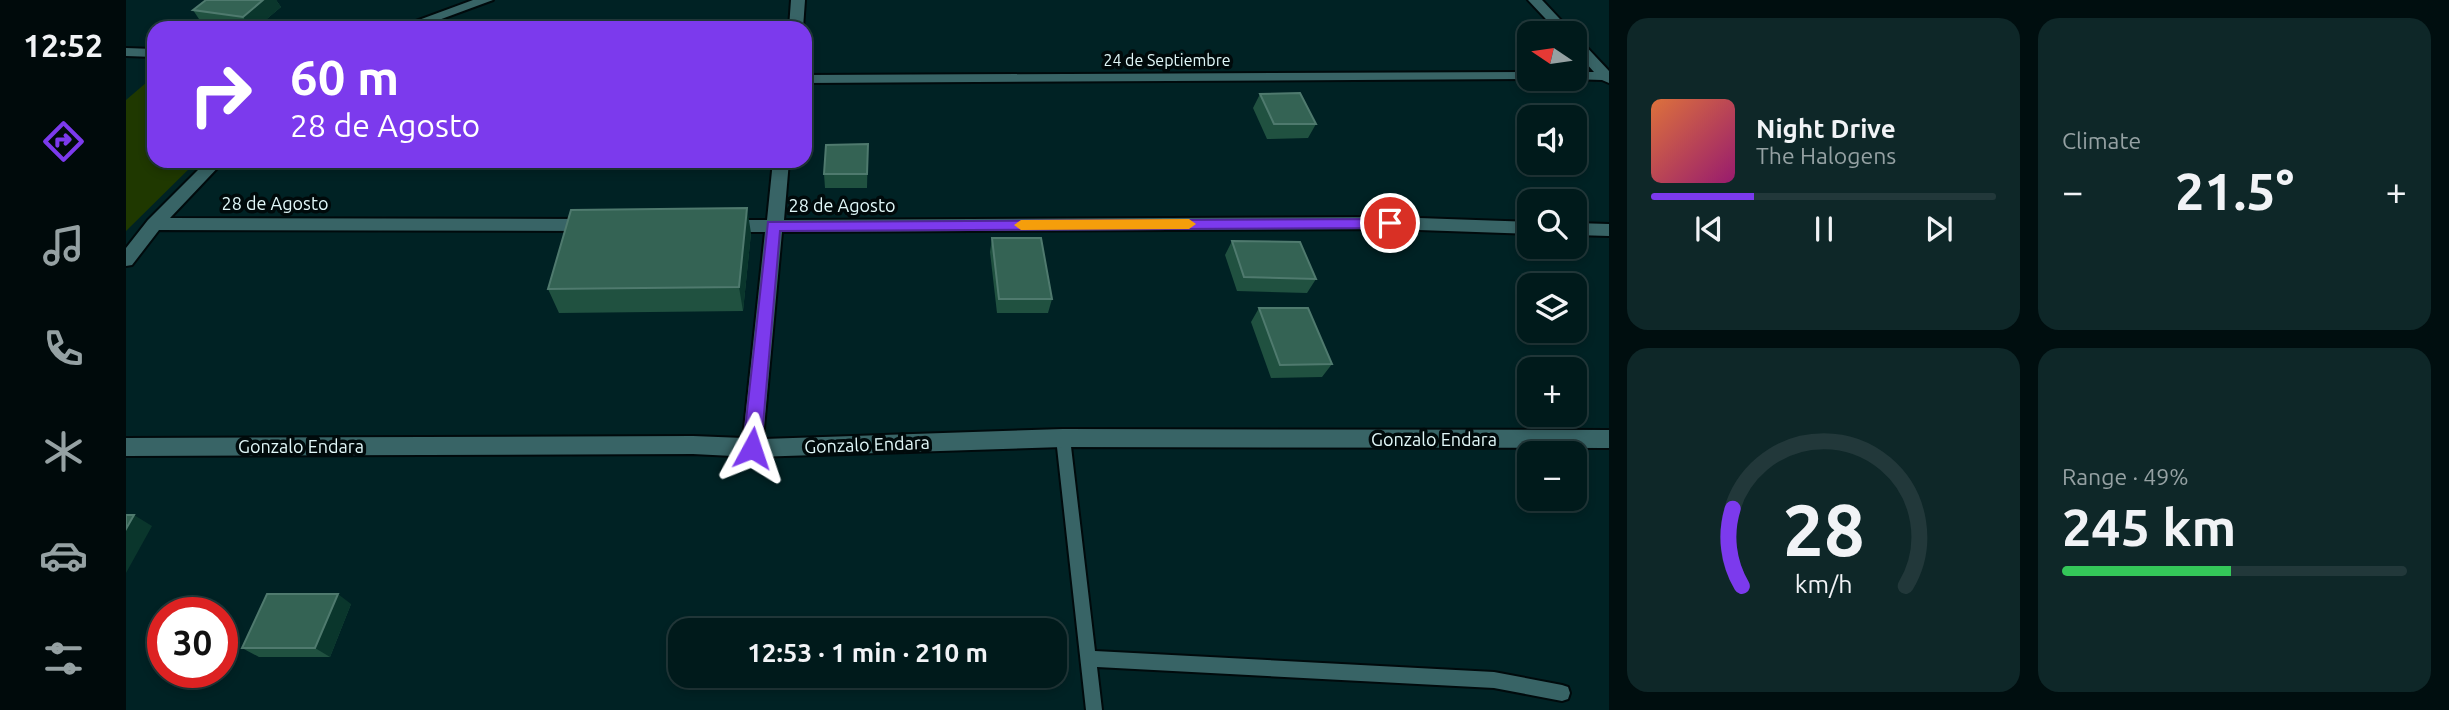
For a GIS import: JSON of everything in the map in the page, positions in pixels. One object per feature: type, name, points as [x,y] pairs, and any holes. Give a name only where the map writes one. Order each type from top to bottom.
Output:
[{"type":"street","points":[[424,21],[486,0]]},
{"type":"street","points":[[796,21],[798,0]]},
{"type":"street","points":[[1535,0],[1555,21]]},
{"type":"street","points":[[126,51],[147,52]]},
{"type":"street","points":[[1587,55],[1608,77]]},
{"type":"street","name":"24 de Septiembre","points":[[812,79],[1517,76]]},
{"type":"street","points":[[1587,76],[1608,77]]},
{"type":"street","points":[[126,260],[154,224],[209,168]]},
{"type":"street","points":[[752,448],[780,168]]},
{"type":"street","name":"28 de Agosto","points":[[704,226],[1390,223],[1517,228]]},
{"type":"street","name":"28 de Agosto","points":[[154,224],[608,225]]},
{"type":"street","points":[[1587,229],[1609,230]]},
{"type":"street","name":"Gonzalo Endara","points":[[126,447],[693,445],[752,448],[1063,438],[1609,439]]},
{"type":"lane","points":[[1063,438],[1094,710]]},
{"type":"lane","points":[[1088,659],[1494,680],[1562,694]]},
{"type":"green space","points":[[147,82],[147,168],[190,168],[126,231],[126,100]]},
{"type":"building","points":[[206,0],[263,0],[243,17],[193,10]]},
{"type":"building","points":[[1300,93],[1316,124],[1274,124],[1260,94]]},
{"type":"building","points":[[868,144],[867,174],[824,174],[826,145]]},
{"type":"building","points":[[747,208],[739,287],[548,289],[571,210]]},
{"type":"building","points":[[992,238],[1041,238],[1052,299],[999,299]]},
{"type":"building","points":[[1232,241],[1300,242],[1316,279],[1244,277]]},
{"type":"building","points":[[1259,308],[1308,308],[1332,364],[1280,365]]},
{"type":"building","points":[[126,515],[134,515],[126,529]]},
{"type":"building","points":[[267,594],[338,594],[315,648],[242,648]]},
{"type":"slow traffic","points":[[1021,225],[1189,224]]},
{"type":"route","points":[[752,448],[773,226],[1390,223]]}]
